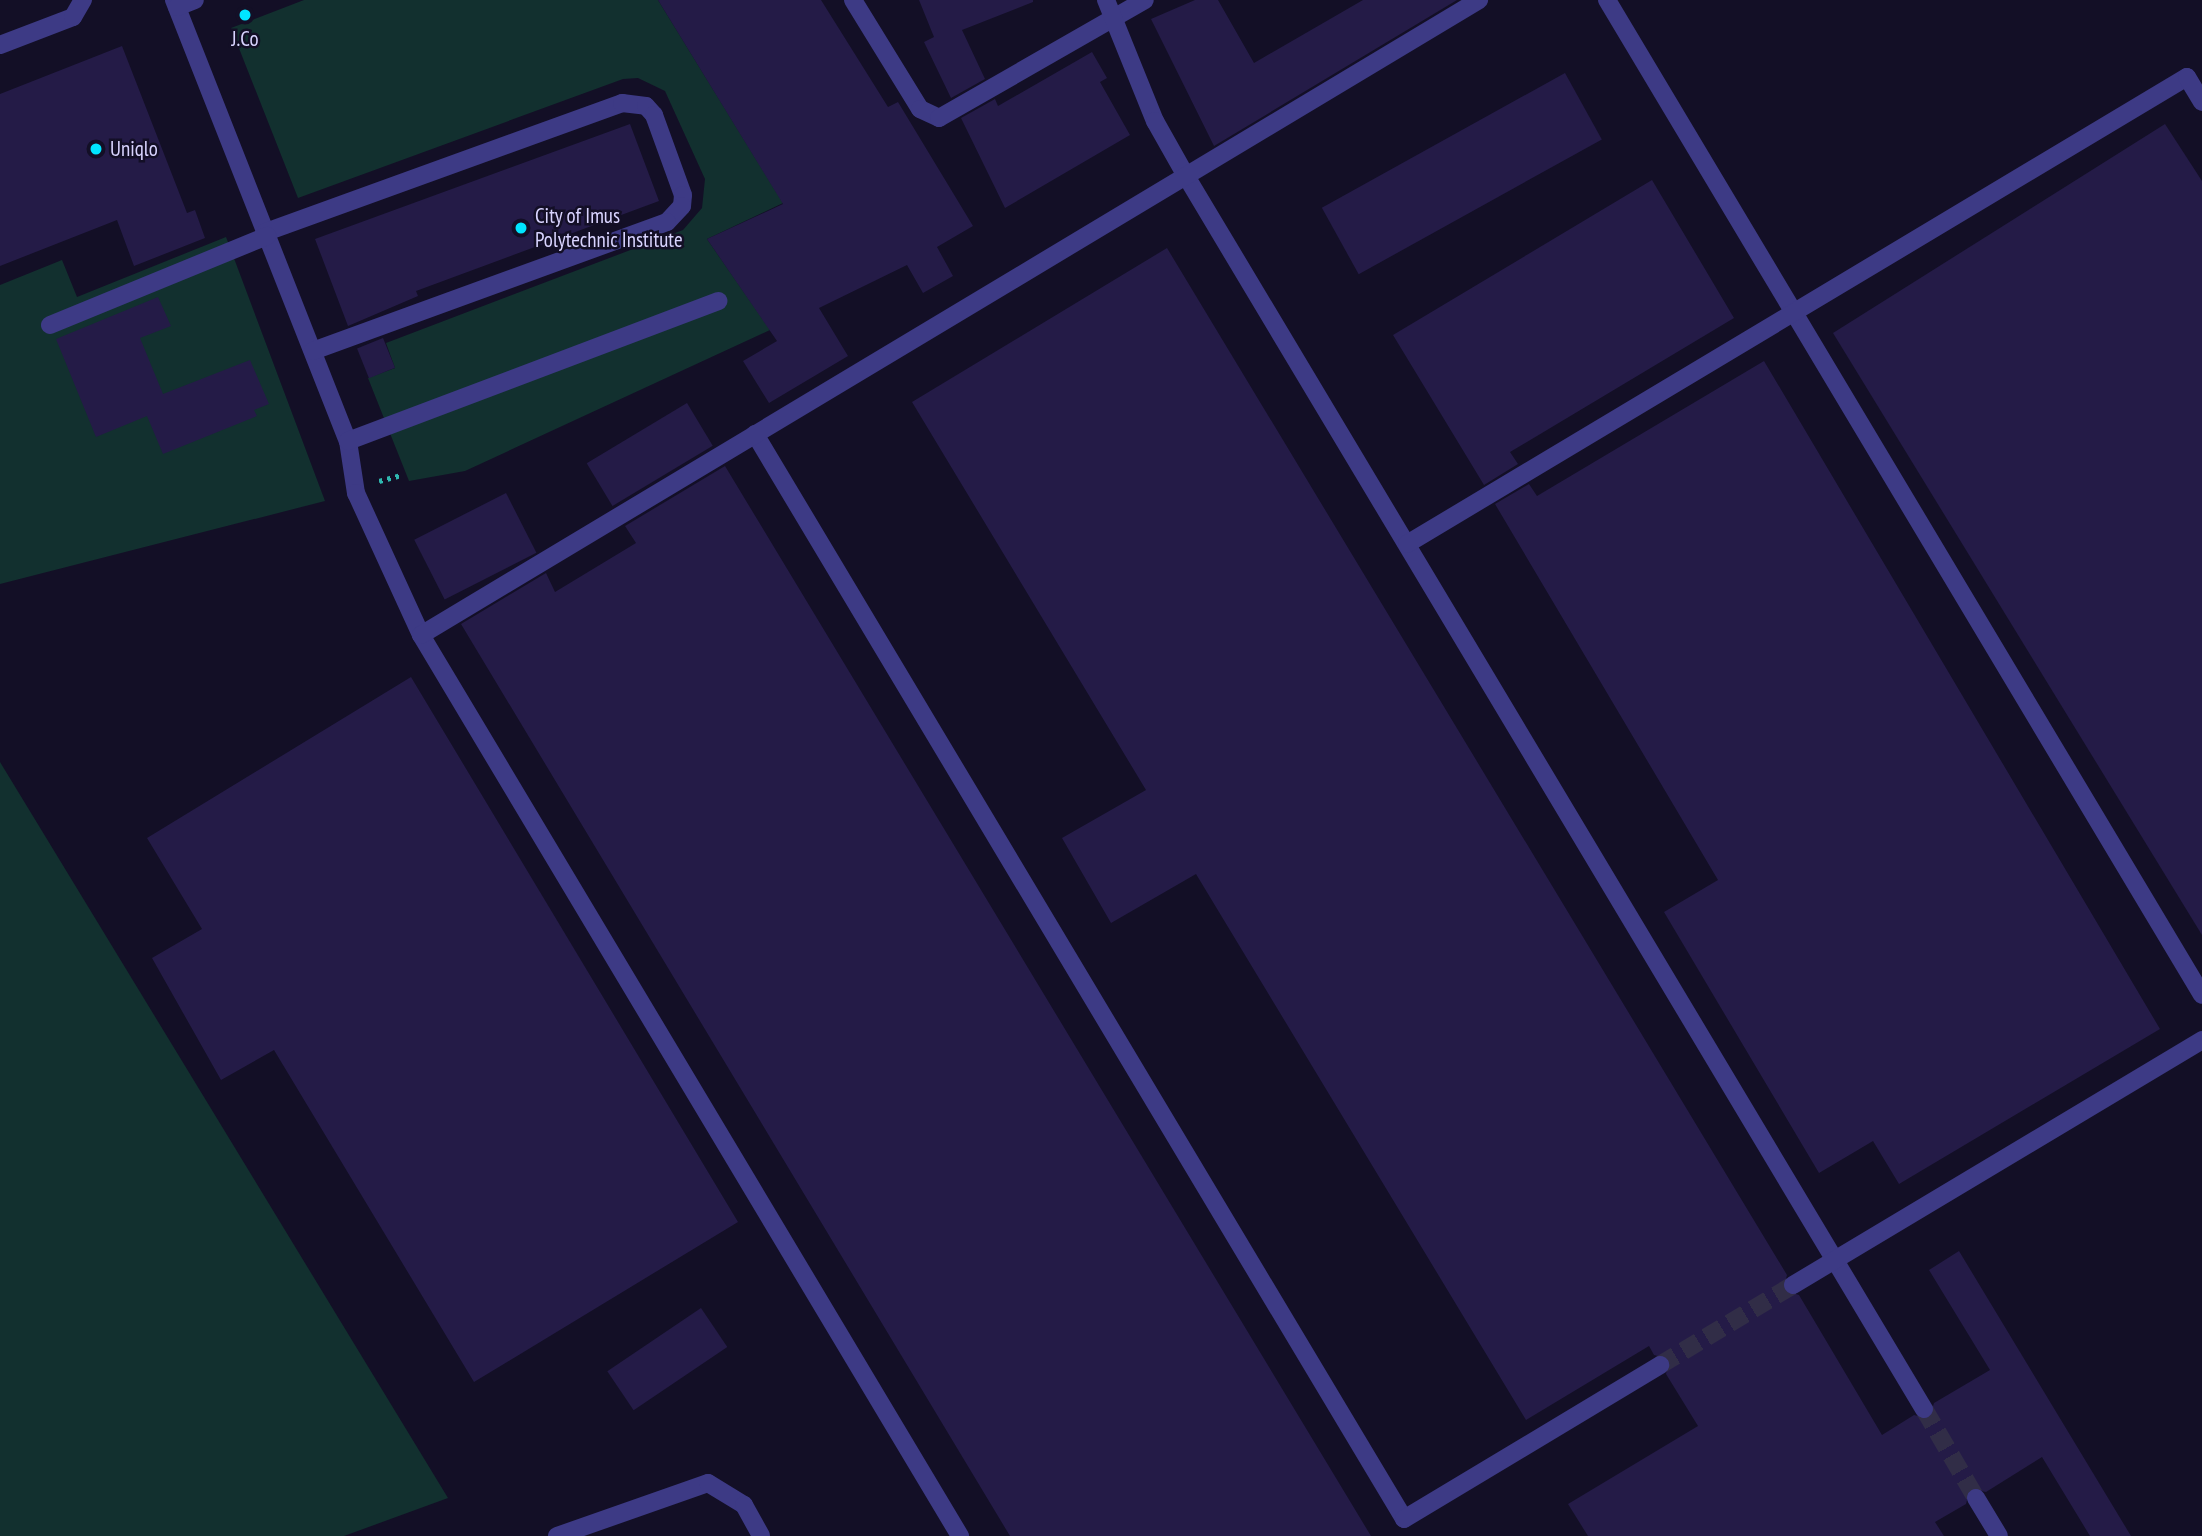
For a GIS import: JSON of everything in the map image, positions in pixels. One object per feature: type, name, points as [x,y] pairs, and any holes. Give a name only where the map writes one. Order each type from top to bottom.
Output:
[{"type":"street","points":[[0,46],[73,17],[83,0]]},
{"type":"street","points":[[195,0],[176,3],[348,441],[356,493],[421,635],[960,1536]]},
{"type":"street","points":[[853,0],[920,109],[931,117],[945,115],[1145,0]]},
{"type":"street","points":[[1107,0],[1154,121],[1924,1409]]},
{"type":"street","points":[[421,635],[1479,0]]},
{"type":"street","points":[[1607,0],[2202,995]]},
{"type":"street","points":[[1406,544],[2187,77],[2202,102]]},
{"type":"street","points":[[50,325],[266,234],[622,103],[646,106],[654,115],[683,195],[682,206],[667,222],[313,351]]},
{"type":"street","points":[[348,441],[718,301]]},
{"type":"street","points":[[755,434],[1404,1519],[1660,1365]]},
{"type":"street","points":[[1793,1285],[2202,1040]]},
{"type":"street","points":[[556,1536],[708,1483],[744,1505],[761,1536]]},
{"type":"street","points":[[1976,1498],[1999,1536]]},
{"type":"green space","points":[[304,0],[658,0],[783,203],[707,239],[770,330],[465,471],[409,481],[368,378],[395,368],[386,343],[683,230],[702,208],[705,179],[665,91],[638,78],[623,79],[298,198],[231,28]]},
{"type":"green space","points":[[226,237],[325,501],[0,584],[0,285],[62,260],[77,297]]},
{"type":"green space","points":[[0,762],[448,1498],[344,1536],[0,1536]]},
{"type":"building","points":[[658,0],[821,0],[888,107],[898,102],[973,226],[937,247],[953,276],[923,293],[907,265],[819,308],[848,356],[769,403],[743,361],[777,341],[707,239],[783,204]]},
{"type":"building","points":[[919,0],[1033,2],[962,30],[985,79],[951,98],[924,42],[934,37]]},
{"type":"building","points":[[1195,0],[1218,0],[1254,63],[1363,0],[1457,0],[1214,146],[1151,19]]},
{"type":"building","points":[[122,46],[187,213],[195,210],[205,238],[134,266],[117,220],[0,266],[0,94]]},
{"type":"building","points":[[1092,52],[1107,78],[1100,82],[1130,135],[1005,208],[961,118],[995,99],[998,106]]},
{"type":"building","points":[[1565,73],[1602,139],[1359,274],[1322,208]]},
{"type":"building","points":[[630,124],[659,201],[416,291],[418,296],[348,326],[315,239]]},
{"type":"building","points":[[2165,124],[2202,181],[2202,935],[1833,333]]},
{"type":"building","points":[[1652,180],[1734,318],[1510,452],[1518,464],[1484,485],[1393,335]]},
{"type":"building","points":[[1167,248],[1787,1275],[1783,1290],[1799,1295],[1882,1435],[1914,1415],[1929,1419],[1934,1403],[1990,1370],[1929,1270],[1959,1251],[2131,1536],[2090,1536],[2042,1457],[1986,1492],[1970,1489],[1966,1504],[1935,1522],[1944,1536],[1588,1536],[1568,1504],[1698,1426],[1666,1374],[1669,1359],[1654,1355],[1649,1346],[1526,1420],[1196,874],[1111,923],[1062,838],[1146,790],[912,402]]},
{"type":"building","points":[[158,297],[171,326],[140,338],[163,394],[250,360],[269,404],[254,410],[257,416],[163,454],[147,416],[96,437],[56,339]]},
{"type":"building","points":[[383,338],[395,368],[369,378],[357,348]]},
{"type":"building","points":[[1764,361],[2160,1029],[1899,1184],[1873,1141],[1819,1173],[1664,912],[1718,880],[1495,504],[1529,484],[1537,496]]},
{"type":"building","points":[[687,403],[713,446],[612,506],[587,463]]},
{"type":"building","points":[[725,466],[1371,1536],[1010,1536],[461,624],[546,573],[555,592],[636,543],[625,526]]},
{"type":"building","points":[[506,493],[536,553],[445,599],[414,540]]},
{"type":"building","points":[[411,677],[738,1222],[474,1382],[274,1050],[221,1080],[152,958],[202,929],[147,838]]},
{"type":"building","points":[[701,1308],[727,1347],[634,1410],[607,1371]]},
{"type":"tunnel","points":[[1660,1365],[1793,1285]]},
{"type":"tunnel","points":[[1924,1409],[1976,1498]]},
{"type":"place","name":"J.Co","points":[[245,15]]},
{"type":"place","name":"Uniqlo","points":[[96,149]]},
{"type":"place","name":"City of Imus Polytechnic Institute","points":[[521,228]]}]
